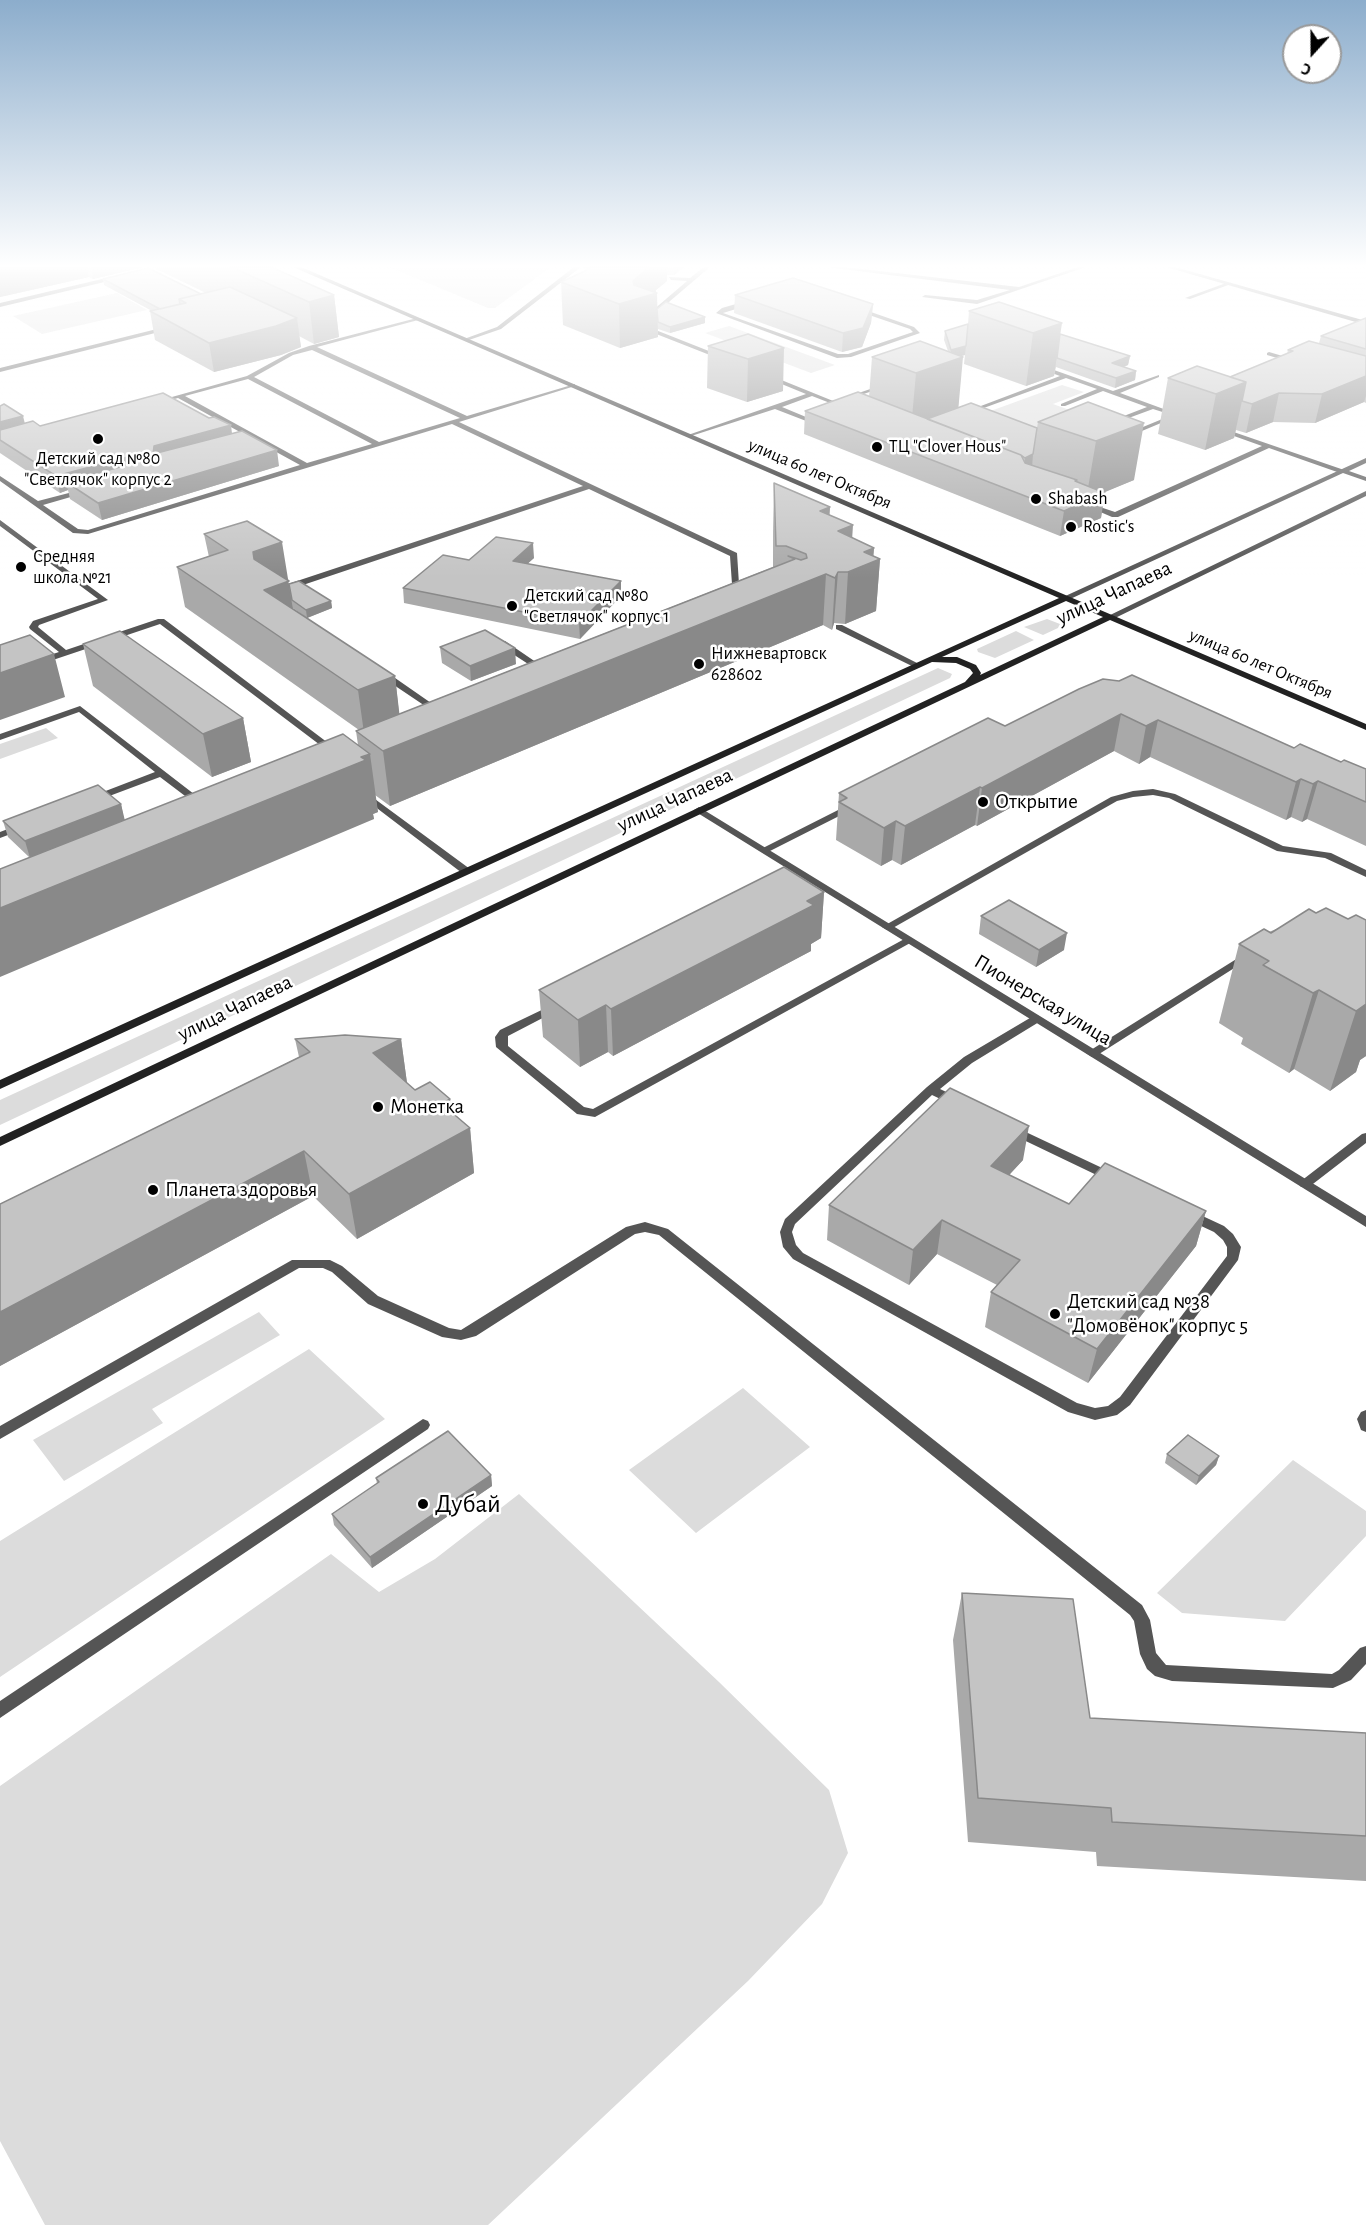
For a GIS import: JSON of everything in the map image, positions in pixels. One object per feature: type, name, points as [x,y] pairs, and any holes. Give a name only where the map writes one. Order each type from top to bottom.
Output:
[{"type":"main road","name":"улица 60 лет Октября","points":[[540,371],[1366,727]]},
{"type":"main road","name":"улица Чапаева","points":[[0,1085],[1065,598]]},
{"type":"main road","name":"улица Чапаева","points":[[0,1142],[1110,617]]},
{"type":"main road","points":[[921,663],[948,659],[965,663],[977,673],[968,683]]},
{"type":"street","points":[[146,405],[249,377],[260,371]]},
{"type":"street","points":[[363,371],[467,418]]},
{"type":"street","points":[[1051,371],[1177,415],[1187,415]]},
{"type":"street","points":[[759,373],[856,411]]},
{"type":"street","points":[[955,417],[1066,376]]},
{"type":"street","points":[[1113,393],[1157,376]]},
{"type":"street","points":[[249,377],[378,444]]},
{"type":"street","points":[[834,402],[889,384]]},
{"type":"street","points":[[0,478],[76,531],[88,532],[573,385]]},
{"type":"street","points":[[1063,405],[1103,390]]},
{"type":"street","points":[[690,436],[813,394]]},
{"type":"street","points":[[179,396],[306,466]]},
{"type":"street","points":[[1112,422],[1152,406]]},
{"type":"street","points":[[776,407],[816,423]]},
{"type":"street","points":[[1122,437],[1177,415]]},
{"type":"street","points":[[453,422],[734,555],[742,601],[736,611]]},
{"type":"street","points":[[1217,429],[1366,479]]},
{"type":"street","points":[[247,442],[258,439]]},
{"type":"street","points":[[1082,503],[1115,515],[1268,446]]},
{"type":"street","name":"улица Чапаева","points":[[1065,598],[1366,460]]},
{"type":"street","points":[[277,591],[591,486]]},
{"type":"street","points":[[37,504],[93,487]]},
{"type":"street","name":"улица Чапаева","points":[[1110,617],[1366,493]]},
{"type":"street","points":[[0,522],[104,600],[36,623],[33,627],[65,653]]},
{"type":"street","points":[[29,666],[161,621],[335,750],[335,761]]},
{"type":"street","points":[[839,627],[921,663]]},
{"type":"street","points":[[498,641],[556,677]]},
{"type":"street","points":[[371,666],[448,718]]},
{"type":"street","points":[[0,737],[80,709],[211,812]]},
{"type":"street","points":[[86,802],[161,773]]},
{"type":"street","points":[[353,786],[466,871]]},
{"type":"street","points":[[887,927],[1114,799],[1133,794],[1153,792],[1172,796],[1281,849],[1328,855],[1366,874]]},
{"type":"street","points":[[764,850],[858,804]]},
{"type":"street","name":"Пионерская улица","points":[[699,810],[764,850],[804,881],[887,927],[1366,1222]]},
{"type":"street","points":[[0,835],[32,822]]},
{"type":"street","points":[[567,1001],[504,1033],[500,1043],[581,1111],[595,1113],[908,940]]},
{"type":"street","points":[[1092,1053],[1257,949]]},
{"type":"street","points":[[1035,1019],[968,1060],[931,1090],[790,1222],[786,1232],[790,1246],[798,1256],[1073,1408],[1095,1414],[1112,1411],[1125,1401],[1233,1257],[1234,1247],[1219,1229],[1176,1209]]},
{"type":"street","points":[[931,1090],[974,1110]]},
{"type":"street","points":[[1006,1126],[1123,1183]]},
{"type":"street","points":[[1305,1184],[1366,1137]]},
{"type":"street","points":[[0,1433],[297,1263],[325,1263],[337,1269],[373,1300],[447,1333],[461,1335],[471,1332],[631,1230],[645,1227],[663,1232],[1136,1611],[1142,1620],[1148,1654],[1153,1664],[1161,1671],[1172,1674],[1333,1681],[1345,1675],[1366,1653]]},
{"type":"street","points":[[1366,1416],[1364,1419],[1366,1426]]},
{"type":"street","points":[[0,1710],[423,1425]]},
{"type":"shaded area","points":[[1062,385],[1084,392],[1053,404],[1124,430],[933,432]]},
{"type":"shaded area","points":[[1047,619],[1060,624],[1058,628],[1043,635],[1024,627]]},
{"type":"shaded area","points":[[1016,631],[1034,640],[995,658],[978,652],[977,649]]},
{"type":"shaded area","points":[[938,668],[952,674],[950,678],[0,1125],[0,1100]]},
{"type":"shaded area","points":[[46,728],[58,738],[0,759],[0,744]]},
{"type":"shaded area","points":[[259,1312],[280,1335],[152,1409],[163,1423],[64,1481],[33,1440]]},
{"type":"shaded area","points":[[309,1349],[385,1419],[0,1677],[0,1541]]},
{"type":"shaded area","points":[[743,1388],[810,1447],[696,1533],[629,1470]]},
{"type":"shaded area","points":[[1293,1460],[1366,1511],[1366,1536],[1285,1621],[1182,1613],[1157,1593]]},
{"type":"shaded area","points":[[519,1494],[719,1682],[829,1790],[848,1853],[822,1904],[748,1981],[488,2225],[45,2225],[0,2141],[0,1786],[331,1554],[379,1592],[435,1559]]},
{"type":"building","points":[[1095,371],[1136,371],[1116,378]]},
{"type":"building","points":[[1185,371],[1212,371],[1246,382],[1216,394],[1168,378]]},
{"type":"building","points":[[1245,371],[1366,371],[1366,376],[1322,394],[1279,393],[1252,404],[1242,401],[1246,382],[1230,377]]},
{"type":"building","points":[[858,392],[1021,455],[1025,463],[1077,480],[1075,481],[1105,493],[1064,511],[805,411]]},
{"type":"building","points":[[163,393],[209,418],[214,417],[231,425],[154,446],[153,454],[242,431],[277,450],[98,503],[66,482],[127,465],[128,457],[56,476],[0,440],[0,430],[33,421],[40,426]]},
{"type":"building","points":[[1088,402],[1144,423],[1096,441],[1038,422]]},
{"type":"building","points":[[971,403],[1037,428],[1033,454],[1025,458],[927,419]]},
{"type":"building","points":[[4,404],[23,416],[0,422],[0,406]]},
{"type":"building","points":[[774,483],[830,507],[820,511],[853,525],[838,531],[874,548],[864,552],[880,559],[848,572],[838,572],[835,578],[826,574],[383,751],[356,731],[795,559],[788,556],[801,560],[807,558],[806,554],[786,546],[776,546]]},
{"type":"building","points":[[247,521],[282,542],[253,552],[254,559],[289,581],[264,590],[395,676],[358,690],[177,567],[228,550],[204,534]]},
{"type":"building","points":[[496,537],[533,543],[513,561],[621,581],[579,623],[403,588],[443,555],[469,560]]},
{"type":"building","points":[[299,581],[331,601],[306,610],[292,600],[289,584]]},
{"type":"building","points":[[485,630],[515,648],[470,666],[440,647]]},
{"type":"building","points":[[120,631],[243,718],[203,734],[83,644]]},
{"type":"building","points":[[30,635],[54,654],[0,673],[0,645]]},
{"type":"building","points":[[1132,675],[1294,748],[1300,744],[1341,762],[1344,760],[1366,769],[1366,802],[1318,781],[1313,784],[1301,779],[1296,782],[1158,720],[1146,726],[1121,714],[905,826],[896,821],[884,828],[839,802],[847,798],[839,793],[988,718],[1005,726],[1103,679],[1119,681]]},
{"type":"building","points":[[343,734],[370,754],[361,757],[366,760],[0,908],[0,869]]},
{"type":"building","points":[[98,785],[121,804],[25,841],[3,821]]},
{"type":"building","points":[[784,867],[824,892],[807,901],[814,905],[611,1009],[606,1005],[578,1020],[539,990]]},
{"type":"building","points":[[1009,900],[1067,933],[1039,950],[981,916]]},
{"type":"building","points":[[1326,908],[1348,919],[1356,915],[1366,920],[1366,1004],[1356,1011],[1319,990],[1313,993],[1263,965],[1269,961],[1239,944],[1264,929],[1271,933],[1309,909],[1316,913]]},
{"type":"building","points":[[345,1035],[401,1039],[373,1053],[415,1090],[430,1082],[450,1099],[442,1104],[470,1128],[349,1194],[304,1151],[0,1312],[0,1204],[310,1052],[295,1039]]},
{"type":"building","points":[[950,1088],[1029,1126],[991,1166],[1069,1204],[1105,1163],[1206,1211],[1097,1349],[991,1292],[1020,1260],[942,1220],[913,1250],[829,1205]]},
{"type":"building","points":[[448,1431],[491,1475],[370,1557],[332,1514],[379,1482],[376,1478]]},
{"type":"building","points":[[1188,1435],[1219,1456],[1199,1476],[1167,1454]]},
{"type":"building","points":[[962,1593],[1073,1599],[1090,1718],[1366,1733],[1366,1836],[1112,1822],[1111,1808],[978,1798]]},
{"type":"place","name":"Детский сад №80 \"Светлячок\" корпус 2","points":[[98,439]]},
{"type":"place","name":"ТЦ \"Clover Hous\"","points":[[877,447]]},
{"type":"place","name":"Shabash","points":[[1036,499]]},
{"type":"place","name":"Rostic's","points":[[1071,527]]},
{"type":"place","name":"Средняя школа №21","points":[[21,567]]},
{"type":"place","name":"Детский сад №80 \"Светлячок\" корпус 1","points":[[512,606]]},
{"type":"place","name":"Нижневартовск 628602","points":[[699,664]]},
{"type":"place","name":"Открытие","points":[[983,802]]},
{"type":"place","name":"Монетка","points":[[378,1107]]},
{"type":"place","name":"Планета здоровья","points":[[153,1190]]},
{"type":"place","name":"Детский сад №38 \"Домовёнок\" корпус 5","points":[[1055,1314]]},
{"type":"place","name":"Дубай","points":[[423,1504]]}]
